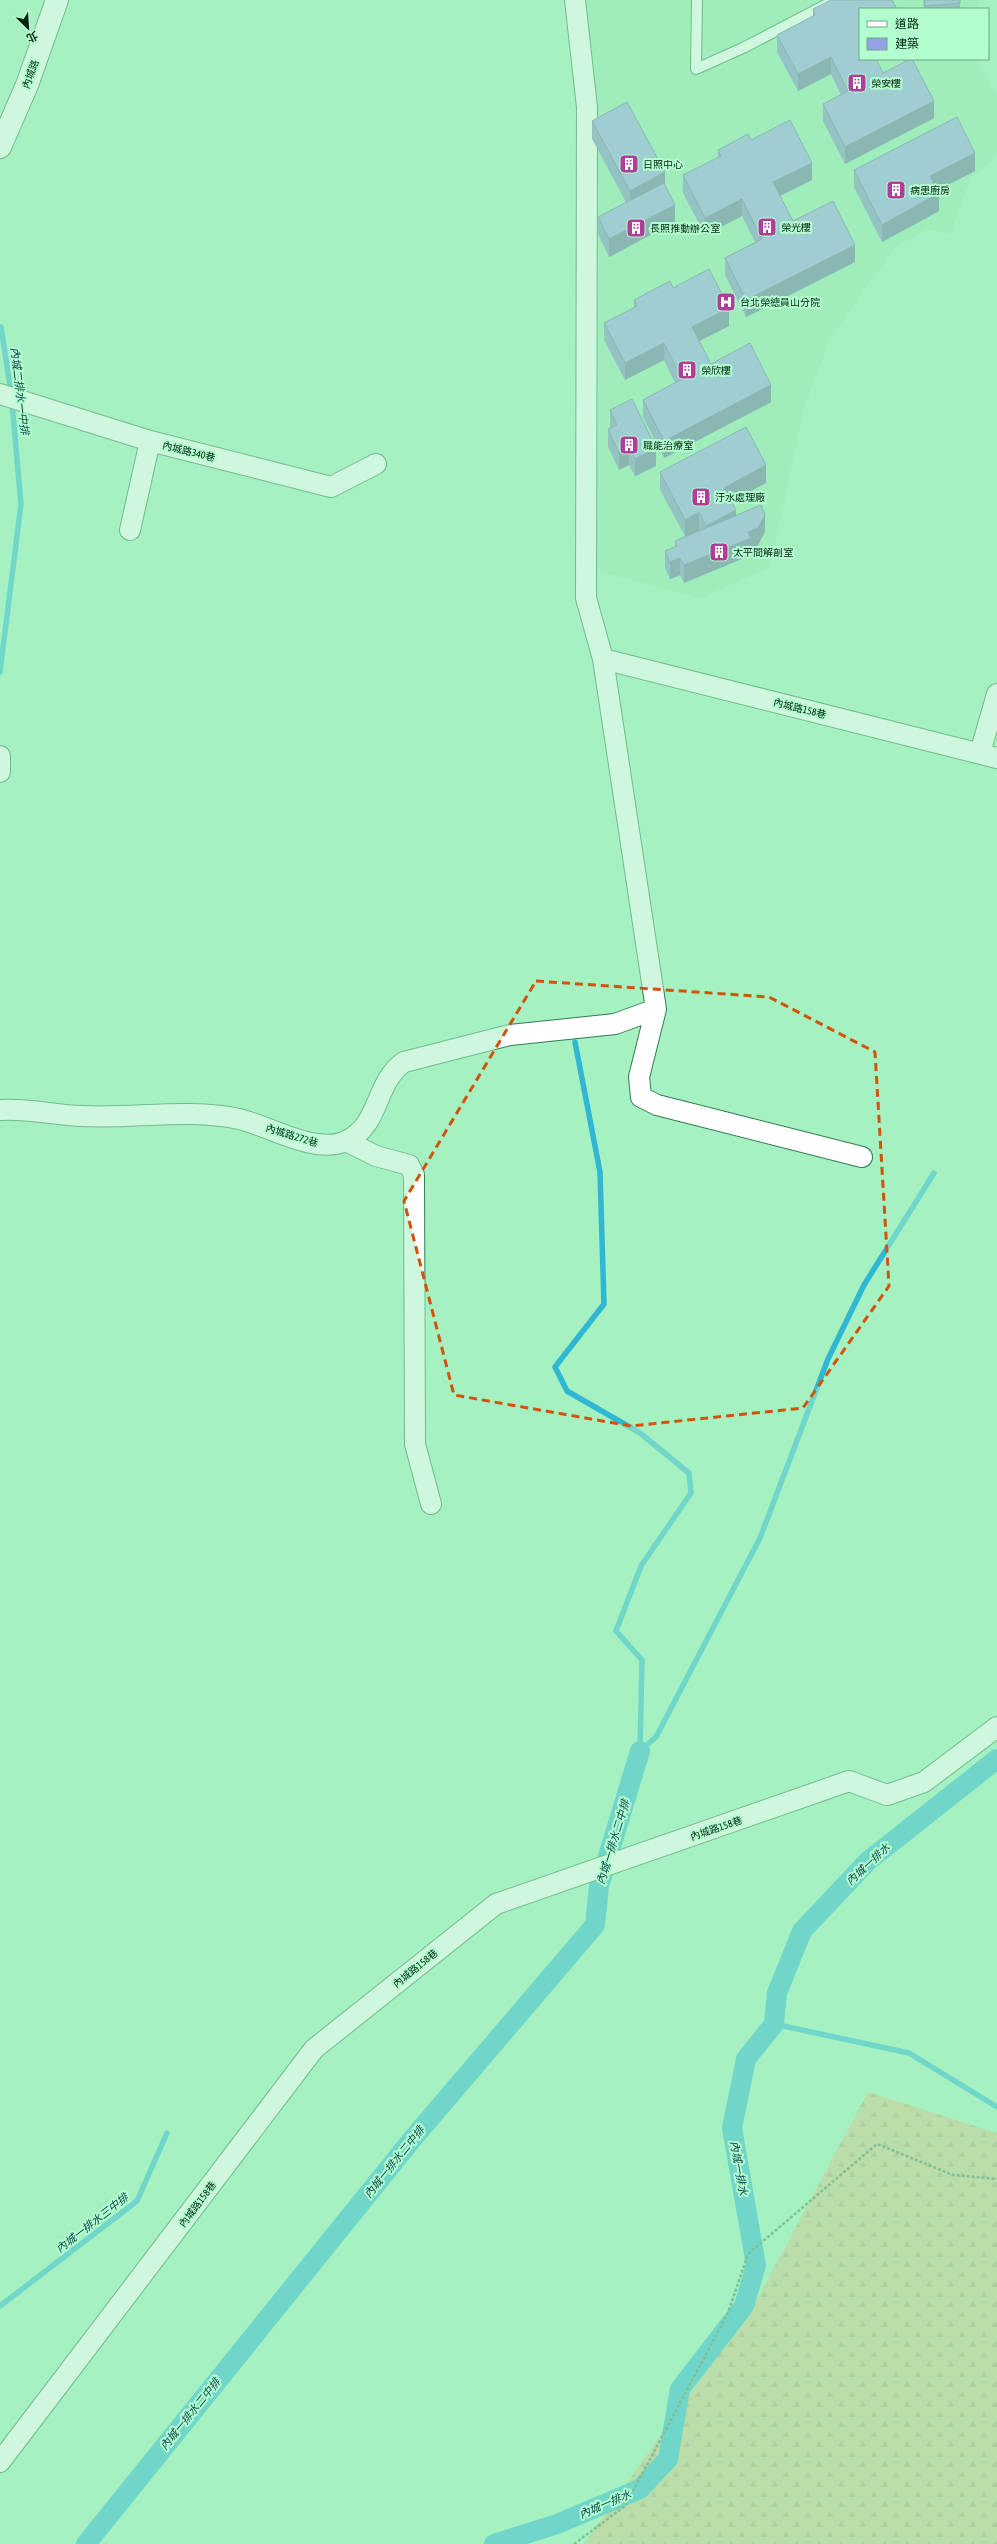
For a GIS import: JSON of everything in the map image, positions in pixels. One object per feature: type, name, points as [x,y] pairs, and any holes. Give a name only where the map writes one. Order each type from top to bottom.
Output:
[{"type":"street","name":"內城路","points":[[0,147],[27,85],[57,0]]},
{"type":"street","points":[[575,0],[587,107],[586,598],[603,659],[656,1009],[639,1078],[641,1097],[657,1105],[862,1158]]},
{"type":"street","name":"內城路340巷","points":[[0,394],[150,441],[331,487],[376,464]]},
{"type":"street","points":[[130,530],[150,441]]},
{"type":"street","name":"內城路158巷","points":[[603,659],[988,756]]},
{"type":"street","points":[[988,756],[997,694]]},
{"type":"street","points":[[0,756],[0,772]]},
{"type":"street","name":"內城路272巷","points":[[0,1110],[82,1116],[220,1115],[250,1122],[283,1135],[322,1145],[346,1141],[362,1129],[373,1114],[390,1074],[404,1062],[510,1035],[615,1024],[656,1009]]},
{"type":"street","points":[[346,1141],[376,1156],[410,1165],[414,1175],[415,1444],[431,1504]]},
{"type":"street","name":"內城路158巷","points":[[0,2462],[314,2049],[496,1904],[849,1781],[887,1795],[924,1782],[997,1727]]},
{"type":"lane","points":[[697,0],[696,69],[745,47],[835,0]]},
{"type":"path","points":[[574,2544],[625,2506],[728,2314],[748,2254],[877,2144],[953,2175],[997,2179]]},
{"type":"highlighted area","points":[[536,981],[769,997],[875,1052],[889,1286],[803,1408],[631,1426],[454,1395],[404,1201]]},
{"type":"shaded area","name":"台北榮總員山分院","points":[[583,0],[979,0],[978,8],[859,8],[859,60],[977,60],[997,95],[997,148],[991,162],[971,178],[950,234],[927,230],[896,246],[831,337],[805,404],[770,567],[701,598],[594,570],[597,524],[595,267]]},
{"type":"green space","points":[[868,2092],[997,2133],[997,2544],[584,2544],[759,2296]]},
{"type":"building","name":"榮安樓","points":[[831,0],[892,0],[896,8],[859,8],[859,60],[876,60],[883,73],[908,60],[913,60],[934,101],[845,147],[823,104],[848,91],[831,57],[798,74],[777,35],[815,15],[813,9]]},
{"type":"building","points":[[925,0],[960,0],[960,3],[925,6]]},
{"type":"building","name":"日照中心","points":[[627,102],[665,172],[630,191],[592,121]]},
{"type":"building","name":"病患廚房","points":[[957,117],[975,153],[930,176],[939,193],[882,225],[854,170]]},
{"type":"building","name":"榮光樓","points":[[790,120],[812,163],[773,182],[793,221],[833,201],[855,245],[746,300],[725,258],[762,239],[742,199],[705,218],[683,175],[721,156],[718,150],[748,134],[751,140]]},
{"type":"building","points":[[664,183],[675,205],[609,239],[598,217]]},
{"type":"building","name":"榮欣樓","points":[[709,269],[729,308],[692,327],[711,364],[750,343],[771,385],[664,441],[643,400],[682,379],[664,343],[625,363],[604,323],[637,306],[634,300],[670,281],[673,288]]},
{"type":"building","points":[[632,399],[656,448],[635,459],[629,448],[619,453],[608,429],[617,425],[610,410]]},
{"type":"building","name":"汙水處理廠","points":[[746,427],[766,465],[724,488],[736,510],[706,526],[699,512],[685,520],[660,472]]},
{"type":"building","points":[[761,505],[765,515],[758,528],[748,532],[751,538],[684,565],[680,558],[670,562],[665,551],[677,546],[675,541]]},
{"type":"waterway","name":"內城二排水一中排","points":[[1,327],[11,392]]},
{"type":"waterway","name":"內城二排水一中排","points":[[0,672],[21,504],[12,403]]},
{"type":"waterway","points":[[575,1042],[600,1172],[604,1304],[555,1367],[567,1391],[640,1433],[689,1473],[691,1493],[641,1566],[616,1631],[642,1660],[640,1751]]},
{"type":"waterway","points":[[640,1751],[656,1737],[760,1538],[828,1359],[864,1285],[934,1173]]},
{"type":"waterway","name":"內城一排水二中排","points":[[86,2544],[414,2137],[595,1925],[599,1886],[640,1751]]},
{"type":"waterway","name":"內城一排水","points":[[494,2544],[557,2524],[640,2489],[668,2459],[680,2389],[744,2306],[756,2265],[732,2128],[746,2059],[774,2024],[777,1993],[802,1931],[868,1861],[997,1759]]},
{"type":"waterway","points":[[774,2024],[909,2053],[997,2107]]},
{"type":"waterway","name":"內城一排水三中排","points":[[0,2306],[137,2201],[167,2133]]},
{"type":"place","name":"榮安樓","points":[[857,83]]},
{"type":"place","name":"日照中心","points":[[629,164]]},
{"type":"place","name":"病患廚房","points":[[896,190]]},
{"type":"place","name":"榮光樓","points":[[767,227]]},
{"type":"place","name":"長照推動辦公室","points":[[636,228]]},
{"type":"place","name":"台北榮總員山分院","points":[[726,302]]},
{"type":"place","name":"榮欣樓","points":[[687,370]]},
{"type":"place","name":"職能治療室","points":[[629,445]]},
{"type":"place","name":"汙水處理廠","points":[[701,497]]},
{"type":"place","name":"太平間解剖室","points":[[719,552]]}]
